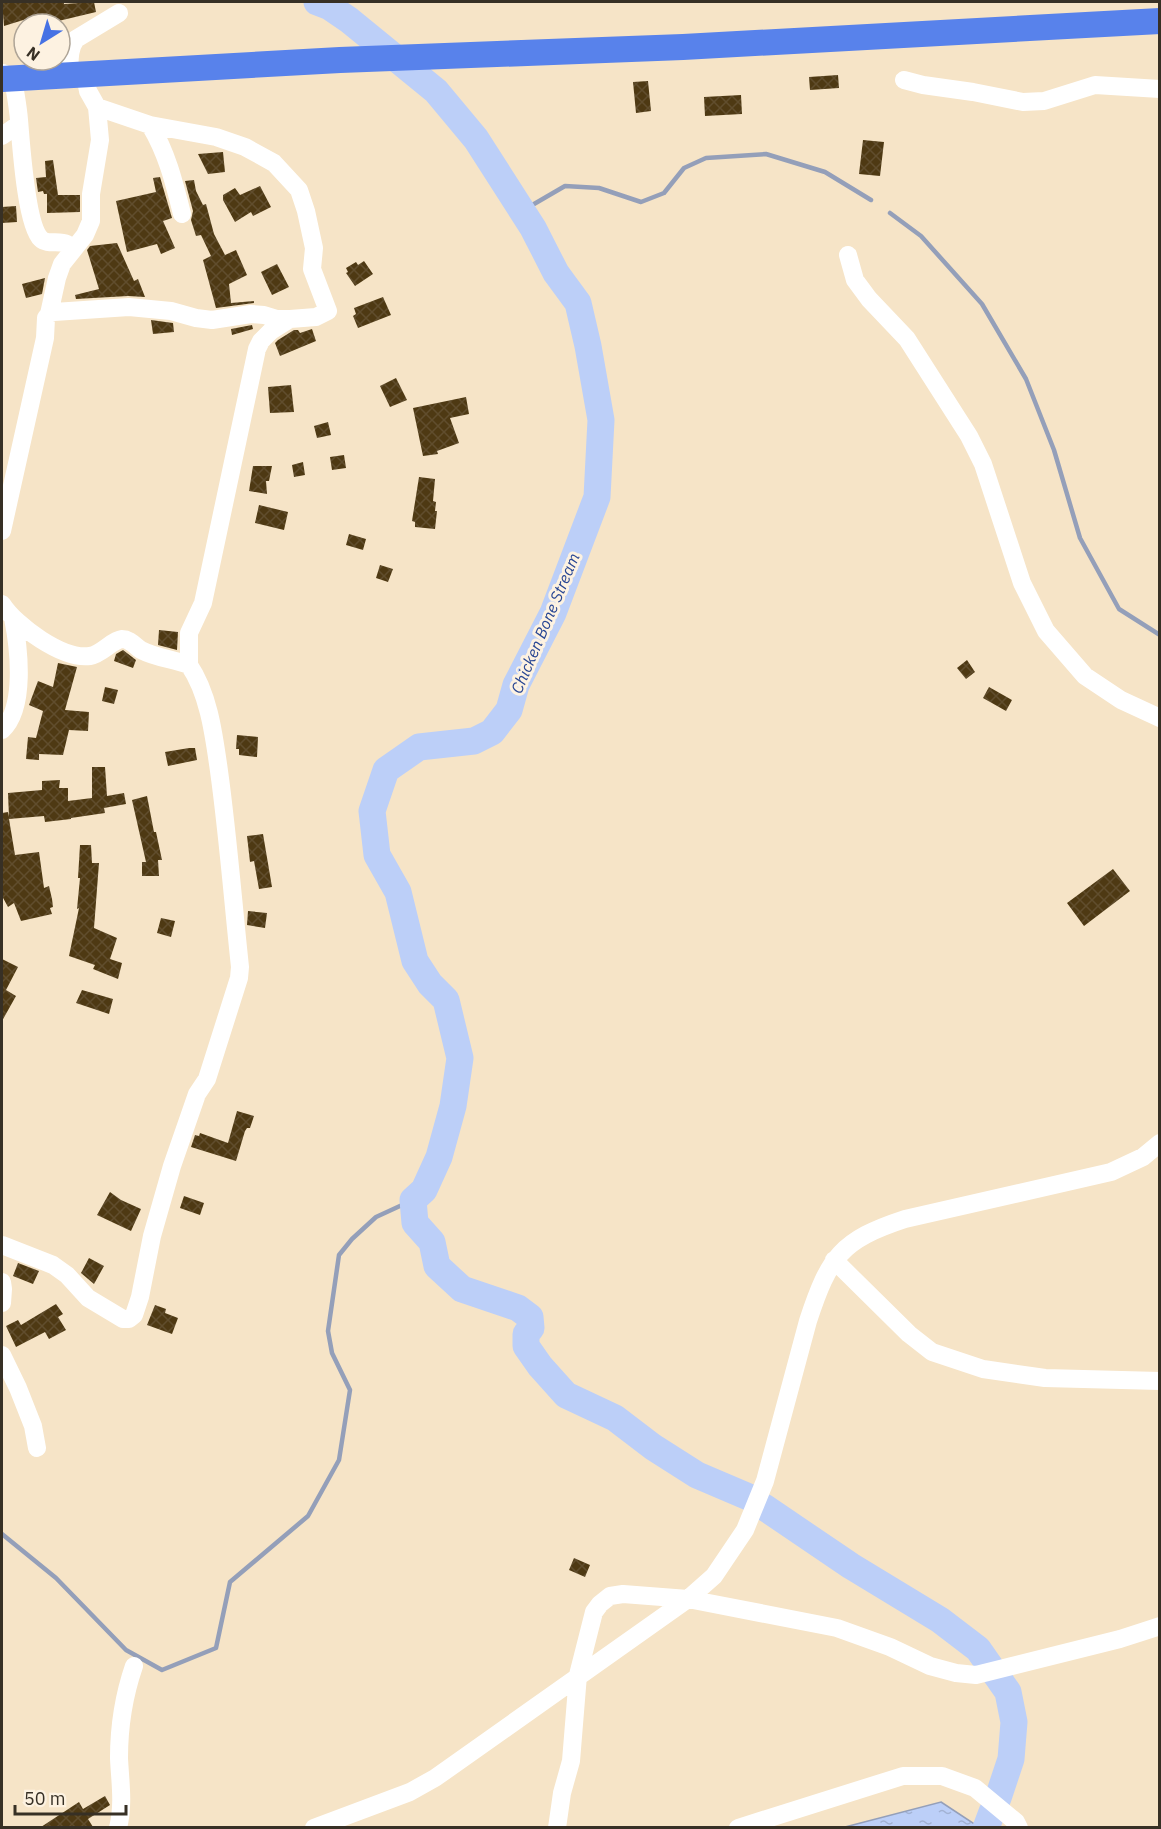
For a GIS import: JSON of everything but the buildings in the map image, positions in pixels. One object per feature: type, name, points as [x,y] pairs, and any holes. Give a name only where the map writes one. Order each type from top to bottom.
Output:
[{"type":"highway","points":[[5,76],[77,76],[359,59],[683,47],[1160,21]]},
{"type":"street","points":[[2,531],[45,338],[46,318],[49,314],[57,278],[62,264],[70,251],[85,235],[91,221],[91,194],[100,140],[97,107],[77,76],[70,53],[76,39],[119,13]]},
{"type":"street","points":[[5,76],[19,124],[23,177],[34,225],[40,238],[61,240],[67,244],[70,251]]},
{"type":"street","points":[[904,80],[1023,102],[1044,100],[1095,85],[1160,89]]},
{"type":"street","points":[[49,314],[129,307],[171,311],[212,320],[251,314],[276,319],[316,317],[328,311],[312,269],[314,248],[299,190],[274,163],[245,147],[216,137],[150,125],[97,107]]},
{"type":"street","points":[[2,136],[19,124]]},
{"type":"street","points":[[150,125],[160,142],[172,175],[182,214]]},
{"type":"street","points":[[848,255],[855,280],[869,299],[907,339],[969,436],[983,464],[1022,583],[1046,631],[1084,676],[1121,700],[1160,718]]},
{"type":"street","points":[[2,1245],[53,1265],[67,1275],[88,1298],[123,1319],[134,1316],[152,1236],[172,1166],[197,1094],[207,1079],[239,978],[240,968],[223,806],[213,734],[197,677],[189,665],[189,633],[203,603],[257,349],[271,331],[290,319]]},
{"type":"street","points":[[7,611],[52,646],[76,656],[100,653],[117,640],[124,639],[156,656],[189,665]]},
{"type":"street","points":[[2,730],[12,716],[17,699],[17,638],[7,611]]},
{"type":"street","points":[[314,1827],[343,1823],[435,1778],[465,1759],[578,1675],[688,1599],[714,1576],[745,1530],[765,1481],[808,1321],[824,1277],[834,1260],[852,1242],[875,1229],[905,1219],[1111,1172],[1143,1156],[1160,1143]]},
{"type":"street","points":[[834,1260],[909,1334],[932,1352],[983,1369],[1045,1378],[1160,1381]]},
{"type":"street","points":[[2,1282],[2,1303]]},
{"type":"street","points":[[2,1355],[33,1426],[38,1448]]},
{"type":"street","points":[[557,1827],[562,1793],[571,1761],[578,1675],[594,1612],[610,1596],[623,1594],[688,1599],[837,1628],[890,1647],[930,1666],[956,1673],[976,1675],[1120,1640],[1160,1626]]},
{"type":"street","points":[[118,1827],[122,1781],[120,1741],[128,1687],[134,1666]]},
{"type":"street","points":[[738,1827],[903,1776],[942,1776],[975,1788],[1019,1827]]},
{"type":"water","points":[[941,1802],[979,1827],[845,1827]]},
{"type":"waterway","name":"Chicken Bone Stream","points":[[317,2],[330,7],[349,20],[436,91],[476,139],[533,228],[556,273],[578,303],[601,420],[597,497],[553,613],[516,685],[509,710],[492,732],[474,741],[419,747],[386,770],[372,811],[377,855],[398,892],[415,961],[430,984],[446,1000],[460,1058],[453,1106],[439,1157],[424,1190],[413,1200],[415,1223],[432,1242],[437,1266],[462,1289],[518,1308],[530,1317],[531,1328],[526,1334],[526,1346],[540,1366],[566,1395],[615,1418],[653,1447],[697,1475],[751,1498]]},
{"type":"waterway","points":[[522,211],[565,186],[599,188],[641,202],[664,193],[684,168],[706,158],[766,154],[825,172],[871,200]]},
{"type":"waterway","points":[[890,213],[921,236],[982,304],[1026,379],[1054,450],[1080,538],[1119,609],[1160,635]]},
{"type":"waterway","points":[[2,1534],[56,1578],[126,1650],[162,1670],[216,1648],[230,1582],[308,1516],[339,1460],[350,1390],[332,1353],[328,1331],[339,1255],[352,1239],[376,1217],[413,1200]]},
{"type":"waterway","points":[[764,1507],[851,1566],[940,1620],[978,1649],[1008,1692],[1014,1722],[1011,1759],[998,1798]]},
{"type":"waterway","points":[[986,1828],[992,1812]]}]
